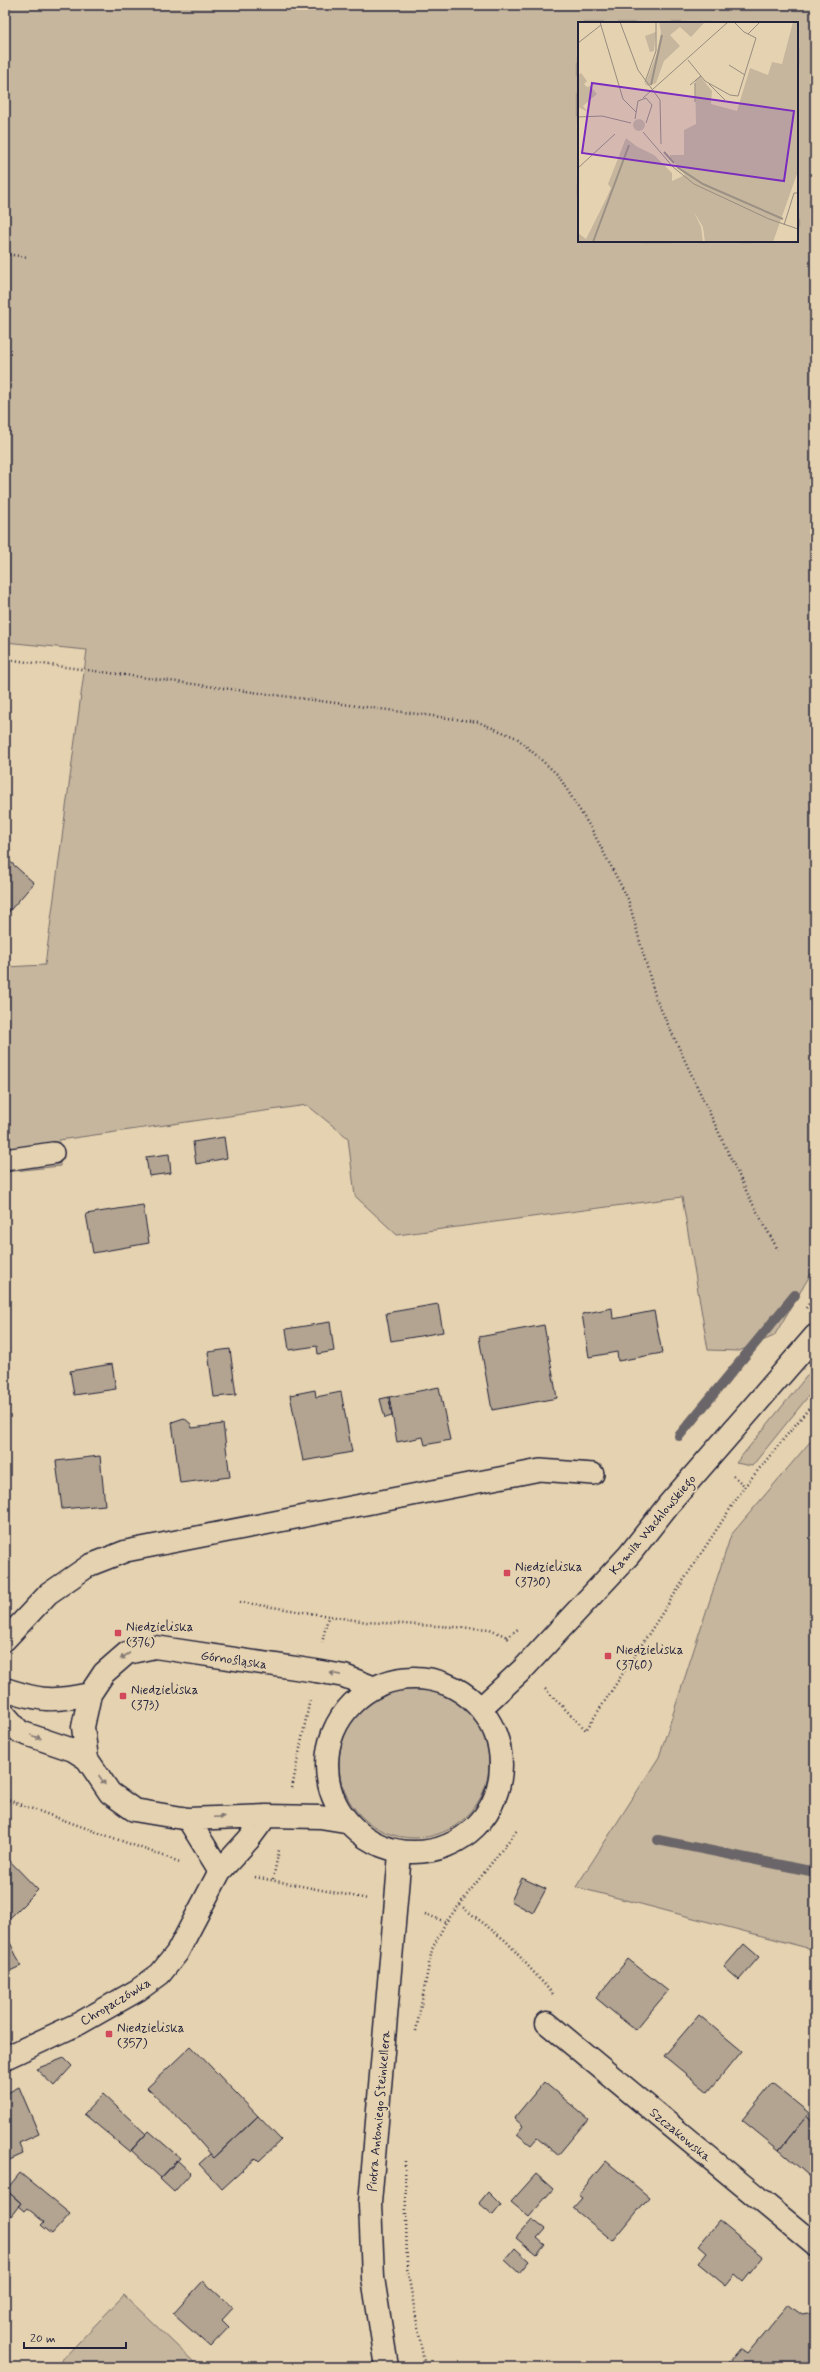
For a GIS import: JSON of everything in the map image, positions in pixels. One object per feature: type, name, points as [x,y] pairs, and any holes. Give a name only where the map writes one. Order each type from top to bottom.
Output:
[{"type":"street","name":"Kamila Wachlowskiego","points":[[483,1706],[524,1668],[629,1554],[669,1504],[815,1336]]},
{"type":"street","name":"Górnośląska","points":[[87,1759],[83,1727],[90,1694],[104,1672],[126,1653],[155,1647],[344,1676],[372,1687]]},
{"type":"street","points":[[419,1678],[464,1690],[483,1706],[498,1737],[500,1758],[497,1791],[490,1806],[470,1832],[449,1846],[424,1852],[400,1854],[369,1841],[345,1821],[332,1797],[328,1784],[326,1765],[328,1746],[342,1715],[372,1687],[398,1680],[419,1678]]},
{"type":"street","points":[[5,1689],[39,1700],[66,1699],[90,1694]]},
{"type":"street","name":"Górnośląska","points":[[5,1715],[20,1732],[73,1750],[87,1759],[110,1793],[134,1810],[188,1819],[320,1817],[345,1821]]},
{"type":"street","name":"Chropaczówka","points":[[5,2058],[80,2023],[138,1990],[160,1974],[177,1954],[220,1871],[276,1817]]},
{"type":"street","points":[[188,1819],[220,1871]]},
{"type":"street","name":"Piotra Antoniego Steinkellera","points":[[387,2367],[373,2278],[370,2203],[400,1854]]},
{"type":"street","name":"Szczakowska","points":[[547,2023],[815,2245]]},
{"type":"lane","points":[[5,1160],[53,1153]]},
{"type":"lane","points":[[5,1640],[48,1594],[90,1564],[126,1551],[540,1470],[593,1474]]},
{"type":"path","points":[[5,254],[27,257]]},
{"type":"path","points":[[5,659],[478,722],[517,738],[558,775],[592,830],[628,899],[656,999],[750,1199],[778,1250]]},
{"type":"path","points":[[240,1602],[367,1622],[490,1629],[507,1637],[524,1668],[586,1730],[744,1486],[815,1401]]},
{"type":"path","points":[[273,1880],[276,1817],[316,1671],[328,1617]]},
{"type":"path","points":[[415,2037],[432,1949],[446,1922],[517,1830]]},
{"type":"path","points":[[405,2159],[407,2268],[425,2367]]},
{"type":"shaded area","points":[[5,5],[815,5],[815,1267],[774,1336],[739,1351],[708,1350],[682,1197],[397,1235],[355,1196],[348,1138],[307,1105],[59,1140],[60,1166],[5,1172],[5,967],[45,965],[87,650],[5,642]]},
{"type":"shaded area","points":[[815,1366],[815,1388],[752,1466],[736,1463]]},
{"type":"shaded area","points":[[815,1436],[815,1950],[576,1887],[659,1757],[731,1535]]},
{"type":"shaded area","points":[[407,1688],[421,1688],[436,1691],[449,1697],[462,1705],[472,1715],[486,1741],[489,1763],[488,1778],[483,1792],[472,1811],[462,1821],[436,1835],[421,1838],[407,1838],[392,1835],[379,1829],[366,1821],[356,1811],[342,1785],[339,1770],[339,1756],[342,1741],[348,1728],[356,1715],[366,1705],[392,1691]]},
{"type":"shaded area","points":[[124,2295],[199,2367],[55,2367]]},
{"type":"building","points":[[5,858],[34,883],[5,916]]},
{"type":"building","points":[[224,1137],[227,1158],[196,1164],[193,1142]]},
{"type":"building","points":[[169,1154],[171,1173],[149,1176],[146,1157]]},
{"type":"building","points":[[143,1205],[149,1243],[93,1253],[86,1214]]},
{"type":"building","points":[[438,1304],[443,1332],[391,1341],[386,1313]]},
{"type":"building","points":[[612,1308],[613,1319],[654,1311],[662,1353],[618,1361],[617,1352],[589,1357],[582,1314]]},
{"type":"building","points":[[330,1322],[334,1351],[318,1354],[317,1346],[289,1350],[286,1329]]},
{"type":"building","points":[[544,1325],[557,1398],[492,1410],[479,1337]]},
{"type":"building","points":[[230,1349],[236,1395],[214,1397],[208,1352]]},
{"type":"building","points":[[112,1364],[116,1389],[74,1395],[70,1371]]},
{"type":"building","points":[[439,1387],[450,1440],[425,1445],[423,1437],[397,1442],[389,1397]]},
{"type":"building","points":[[315,1390],[316,1397],[341,1392],[352,1452],[303,1461],[290,1395]]},
{"type":"building","points":[[389,1397],[392,1416],[385,1418],[380,1399]]},
{"type":"building","points":[[184,1418],[191,1424],[192,1428],[223,1424],[230,1477],[180,1483],[172,1422]]},
{"type":"building","points":[[100,1456],[105,1505],[62,1509],[56,1461]]},
{"type":"building","points":[[5,1856],[38,1890],[5,1923]]},
{"type":"building","points":[[522,1878],[546,1889],[533,1913],[511,1901]]},
{"type":"building","points":[[7,1936],[21,1966],[5,1973],[5,1937]]},
{"type":"building","points":[[744,1944],[759,1957],[739,1980],[724,1967]]},
{"type":"building","points":[[628,1959],[668,1991],[635,2030],[596,1998]]},
{"type":"building","points":[[699,2015],[742,2051],[708,2092],[664,2056]]},
{"type":"building","points":[[191,2046],[258,2116],[214,2158],[187,2127],[147,2088]]},
{"type":"building","points":[[64,2058],[72,2066],[54,2086],[36,2069]]},
{"type":"building","points":[[544,2082],[588,2119],[558,2155],[537,2138],[531,2145],[517,2134],[523,2126],[514,2118]]},
{"type":"building","points":[[772,2083],[809,2113],[779,2150],[742,2120]]},
{"type":"building","points":[[19,2087],[39,2134],[19,2143],[23,2154],[5,2162],[5,2094]]},
{"type":"building","points":[[103,2094],[146,2134],[130,2152],[84,2114]]},
{"type":"building","points":[[258,2116],[281,2140],[259,2161],[256,2158],[222,2189],[199,2164],[210,2154],[214,2158]]},
{"type":"building","points":[[807,2116],[815,2123],[815,2181],[779,2150]]},
{"type":"building","points":[[149,2131],[180,2158],[161,2178],[131,2150]]},
{"type":"building","points":[[177,2160],[191,2173],[174,2192],[160,2179]]},
{"type":"building","points":[[606,2161],[649,2197],[613,2241],[573,2208],[582,2198],[578,2195]]},
{"type":"building","points":[[20,2173],[70,2214],[52,2234],[41,2225],[44,2222],[27,2208],[24,2211],[18,2206],[21,2203],[6,2190]]},
{"type":"building","points":[[536,2174],[553,2189],[529,2217],[511,2202]]},
{"type":"building","points":[[5,2189],[21,2203],[11,2216],[5,2211]]},
{"type":"building","points":[[488,2192],[501,2205],[493,2215],[479,2203]]},
{"type":"building","points":[[532,2219],[545,2229],[537,2238],[545,2245],[537,2255],[516,2238]]},
{"type":"building","points":[[719,2221],[763,2257],[743,2282],[735,2275],[726,2286],[698,2263],[707,2252],[699,2245]]},
{"type":"building","points":[[515,2248],[529,2261],[519,2273],[505,2260]]},
{"type":"building","points":[[203,2281],[233,2308],[222,2320],[229,2327],[210,2347],[173,2314]]},
{"type":"building","points":[[789,2304],[802,2314],[808,2313],[814,2319],[815,2367],[725,2367],[740,2349],[747,2354]]},
{"type":"waterway","points":[[679,1436],[795,1295]]},
{"type":"waterway","points":[[658,1840],[815,1872]]},
{"type":"place","name":"Niedzieliska (3730)","points":[[507,1573]]},
{"type":"place","name":"Niedzieliska (376)","points":[[118,1633]]},
{"type":"place","name":"Niedzieliska (3760)","points":[[608,1656]]},
{"type":"place","name":"Niedzieliska (373)","points":[[123,1696]]},
{"type":"place","name":"Niedzieliska (357)","points":[[109,2034]]}]
